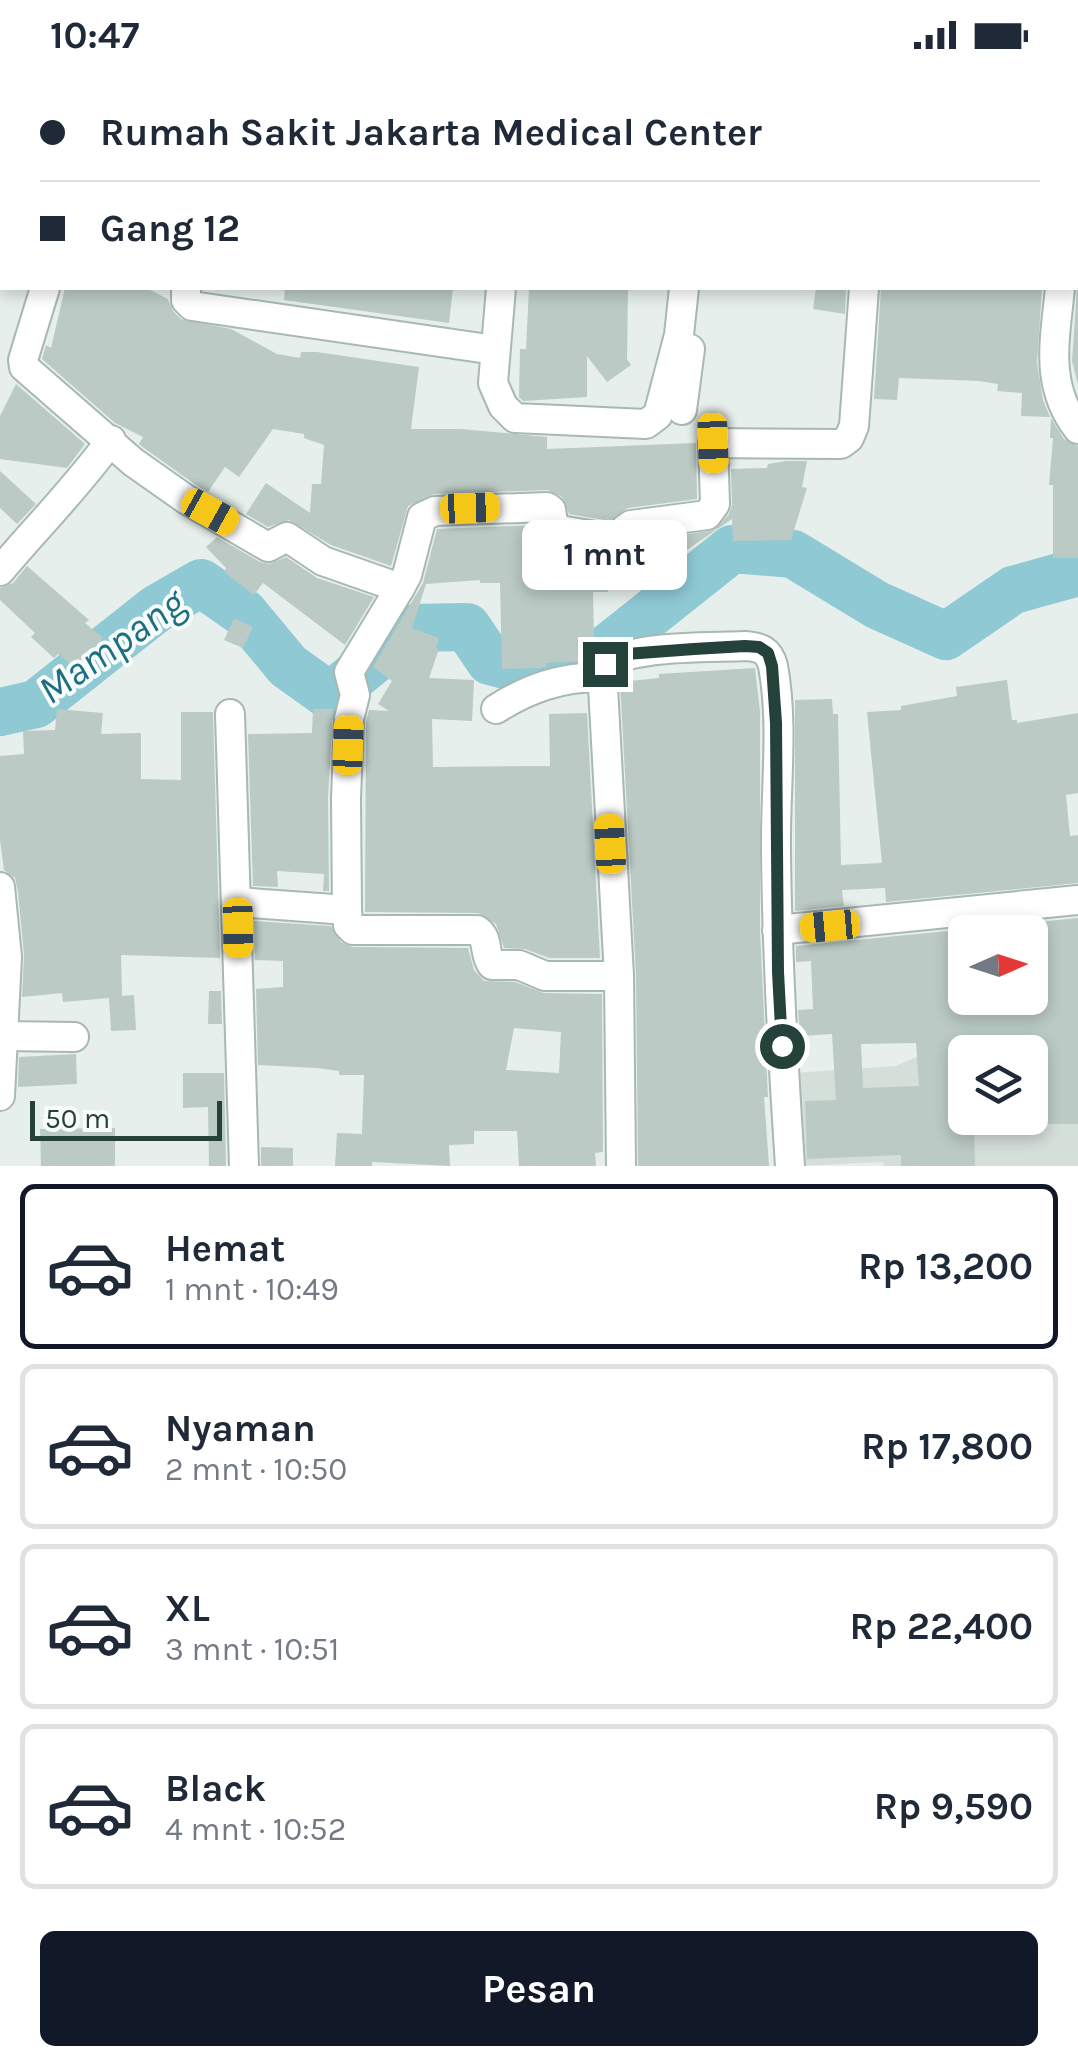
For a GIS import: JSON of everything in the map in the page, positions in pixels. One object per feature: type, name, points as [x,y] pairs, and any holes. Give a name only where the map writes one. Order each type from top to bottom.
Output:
[{"type":"street","points":[[45,290],[24,367],[133,462],[187,500],[268,547],[287,537],[323,561],[400,588]]},
{"type":"street","points":[[186,290],[186,300],[192,306],[495,350]]},
{"type":"street","points":[[501,290],[495,350],[496,393],[515,418],[646,424],[658,415],[679,335],[684,290]]},
{"type":"street","points":[[682,410],[697,290]]},
{"type":"street","points":[[619,976],[546,976],[519,965],[492,965],[485,937],[477,930],[352,930],[347,910],[346,782],[352,684],[407,575],[422,517],[435,510],[547,507],[558,530],[614,539],[631,525],[707,515],[715,504],[713,443],[841,444],[849,438],[854,426],[864,290]]},
{"type":"street","points":[[1060,290],[1054,371],[1061,406],[1078,429]]},
{"type":"street","points":[[0,571],[41,521],[84,478],[112,440]]},
{"type":"street","points":[[621,1166],[619,976],[601,678],[605,664],[626,654],[745,646],[759,647],[768,653],[772,666],[777,930],[790,1166]]},
{"type":"street","points":[[496,709],[564,679],[601,678]]},
{"type":"street","points":[[230,714],[244,1166]]},
{"type":"street","points":[[0,887],[7,957],[0,1096]]},
{"type":"street","points":[[777,930],[1078,900]]},
{"type":"street","points":[[237,902],[347,910]]},
{"type":"street","points":[[4,1036],[74,1038]]},
{"type":"shaded area","points":[[932,1050],[948,1083],[948,1135],[1048,1135],[1048,1102],[1078,1076],[1078,1166],[884,1166],[883,1162],[799,1166],[793,1073],[896,1066]]},
{"type":"building","points":[[65,290],[150,290],[168,299],[181,319],[231,329],[277,354],[300,358],[301,352],[317,352],[419,367],[411,429],[547,437],[547,449],[696,443],[697,499],[628,508],[610,521],[569,514],[562,497],[548,490],[434,494],[408,506],[391,566],[331,545],[289,520],[268,527],[246,514],[266,483],[310,513],[312,484],[321,484],[324,445],[304,438],[304,434],[273,429],[239,477],[225,467],[208,492],[139,444],[143,437],[115,423],[42,359],[46,345],[51,348]]},
{"type":"building","points":[[285,290],[453,290],[449,323],[284,300]]},
{"type":"building","points":[[529,290],[628,290],[627,359],[631,365],[607,382],[587,356],[587,397],[523,401],[519,397],[520,349],[526,349]]},
{"type":"building","points":[[816,290],[846,290],[845,314],[813,309]]},
{"type":"building","points":[[881,290],[1042,290],[1037,363],[1050,417],[1021,416],[1022,393],[997,391],[998,384],[979,381],[899,378],[897,400],[874,399]]},
{"type":"building","points":[[1077,290],[1078,290],[1078,385],[1072,361]]},
{"type":"building","points":[[16,384],[85,444],[67,468],[0,459],[0,416]]},
{"type":"building","points":[[1051,418],[1064,439],[1078,446],[1078,558],[1053,558]]},
{"type":"building","points":[[807,461],[802,487],[807,488],[791,540],[733,541],[732,519],[652,574],[618,579],[617,588],[593,592],[594,640],[577,640],[578,661],[546,663],[541,668],[502,669],[500,583],[480,580],[426,584],[412,628],[439,638],[429,678],[474,680],[472,721],[432,719],[433,767],[550,766],[549,714],[587,713],[600,958],[549,958],[525,949],[504,948],[496,924],[478,913],[365,912],[366,721],[369,710],[389,711],[378,704],[392,681],[373,667],[423,583],[437,529],[536,525],[540,538],[551,545],[619,556],[632,551],[638,542],[715,530],[732,505],[731,469],[767,468],[768,464]]},
{"type":"building","points":[[0,471],[36,504],[17,524],[0,508]]},
{"type":"building","points":[[217,537],[260,562],[269,564],[286,557],[317,578],[374,597],[345,645],[263,583],[254,595],[224,572],[226,568],[206,547]]},
{"type":"building","points":[[27,566],[89,620],[85,623],[103,638],[76,669],[58,654],[54,658],[31,637],[35,633],[0,600],[0,588],[13,583]]},
{"type":"building","points":[[234,618],[253,627],[243,648],[224,640]]},
{"type":"building","points":[[755,668],[760,712],[760,931],[769,1166],[638,1166],[636,975],[620,682],[659,678],[659,674]]},
{"type":"building","points":[[1007,680],[1012,720],[1017,723],[1078,713],[1078,793],[1066,795],[1070,836],[1078,835],[1078,883],[886,902],[885,888],[842,890],[844,906],[795,911],[795,700],[832,699],[833,714],[838,714],[841,865],[882,863],[867,712],[901,710],[901,706],[957,696],[956,687]]},
{"type":"building","points":[[57,709],[103,713],[101,734],[141,733],[141,779],[181,780],[181,712],[213,712],[220,958],[121,955],[122,996],[134,995],[136,1030],[111,1031],[109,998],[63,1002],[62,993],[22,997],[24,955],[18,892],[15,878],[4,870],[0,840],[0,756],[24,754],[23,731],[55,730]]},
{"type":"building","points":[[313,709],[333,709],[328,798],[329,891],[323,891],[324,874],[277,871],[278,887],[253,886],[248,734],[312,733]]},
{"type":"building","points":[[1078,918],[1078,1124],[1048,1124],[1048,1035],[948,1035],[948,1135],[974,1135],[975,1166],[901,1166],[901,1155],[807,1159],[805,1101],[836,1100],[832,1034],[800,1036],[798,1010],[813,1009],[811,961],[796,962],[796,946],[948,931],[948,1015],[1048,1015],[1048,921]],"holes":[[[916,1043],[919,1086],[863,1088],[861,1044]]]},
{"type":"building","points":[[254,921],[331,926],[341,942],[352,947],[468,948],[474,970],[484,981],[515,982],[544,993],[602,994],[603,1152],[595,1153],[596,1166],[519,1166],[517,1131],[474,1131],[474,1144],[449,1145],[450,1166],[372,1162],[372,1166],[335,1166],[337,1133],[362,1134],[364,1075],[258,1065],[256,989],[283,987],[283,961],[255,960]],"holes":[[[514,1028],[561,1032],[559,1073],[506,1070]]]},
{"type":"building","points":[[209,991],[221,991],[222,1024],[208,1024]]},
{"type":"building","points":[[76,1054],[77,1084],[18,1087],[19,1057]]},
{"type":"building","points":[[183,1073],[224,1073],[226,1166],[209,1166],[208,1107],[183,1108]]},
{"type":"building","points":[[115,1128],[115,1166],[41,1166],[40,1129]]},
{"type":"building","points":[[261,1147],[293,1148],[293,1166],[261,1166]]},
{"type":"waterway","name":"Mampang","points":[[0,712],[36,704],[156,609],[201,583],[244,613],[288,666],[330,696],[413,628],[467,627],[490,661],[537,673],[596,657],[732,549],[793,554],[877,605],[946,636],[1013,590],[1078,572]]},
{"type":"route","points":[[605,664],[626,654],[694,649],[745,646],[759,647],[768,653],[776,723],[782,1046]]}]
